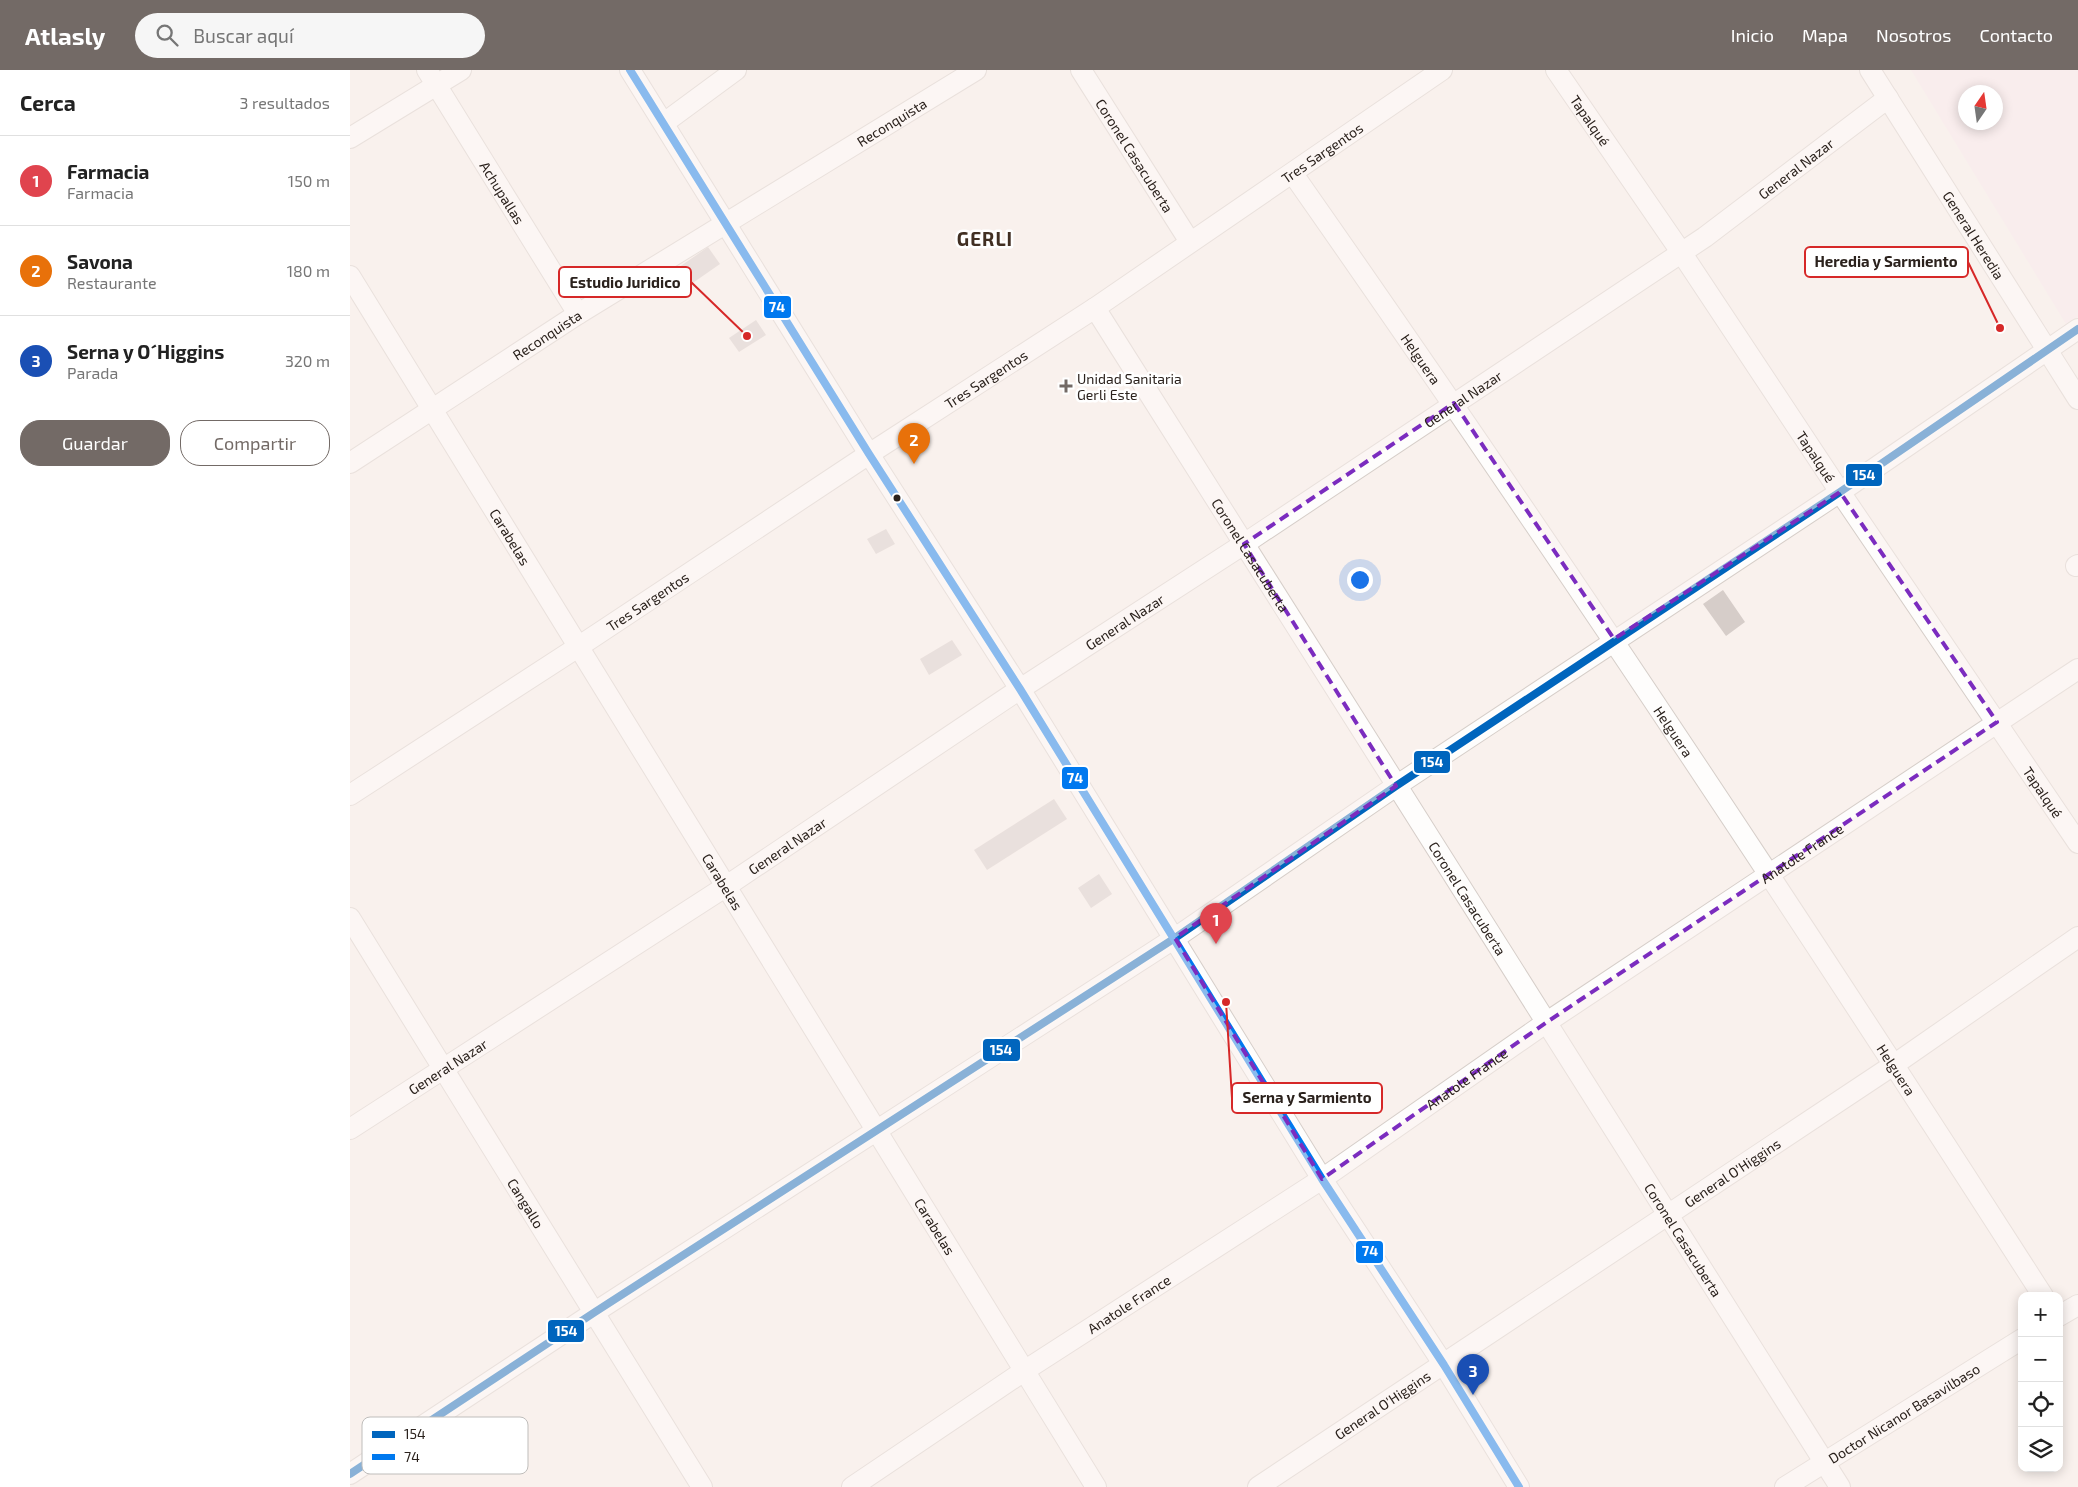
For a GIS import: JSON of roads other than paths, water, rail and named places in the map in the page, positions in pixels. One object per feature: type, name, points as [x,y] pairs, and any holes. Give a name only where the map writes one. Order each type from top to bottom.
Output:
[{"type":"street","points":[[350,138],[432,78],[461,70]]},
{"type":"street","points":[[630,70],[725,225],[1020,689],[1322,1179],[1444,1365],[1519,1487]]},
{"type":"street","points":[[664,123],[736,70]]},
{"type":"street","name":"Reconquista","points":[[350,463],[578,314],[976,70]]},
{"type":"street","name":"Coronel Casacuberta","points":[[1081,70],[1190,242]]},
{"type":"street","name":"Tres Sargentos","points":[[350,795],[1095,308],[1442,70]]},
{"type":"street","name":"Tapalqué","points":[[1556,70],[1681,252],[1840,492],[2078,843]]},
{"type":"street","name":"General Heredia","points":[[1870,70],[2078,399]]},
{"type":"street","name":"Achupallas","points":[[432,78],[578,314]]},
{"type":"street","name":"General Nazar","points":[[350,1129],[725,887],[1020,689],[1244,544],[1705,237],[1888,98]]},
{"type":"street","name":"Helguera","points":[[1293,174],[1454,403],[1614,639],[1895,1064],[2040,1292]]},
{"type":"street","name":"Carabelas","points":[[350,276],[725,887],[878,1130],[1096,1487]]},
{"type":"street","name":"Coronel Casacuberta","points":[[1095,308],[1840,1487]]},
{"type":"street","points":[[436,1417],[595,1312],[1175,938],[1396,786],[1614,639],[1840,492],[2078,329]]},
{"type":"street","name":"Anatole France","points":[[852,1487],[1024,1371],[1322,1179],[1547,1022],[2078,669]]},
{"type":"street","name":"Cangallo","points":[[350,918],[702,1487]]},
{"type":"street","name":"General O'Higgins","points":[[1258,1487],[1895,1064],[2078,938]]},
{"type":"street","points":[[2063,1313],[2078,1304]]},
{"type":"street","name":"Doctor Nicanor Basavilbaso","points":[[1786,1487],[2018,1342]]},
{"type":"street","points":[[350,1474],[362,1466]]},
{"type":"place","name":"Heredia y Sarmiento","points":[[2000,328]]},
{"type":"place","name":"Estudio Juridico","points":[[747,336]]},
{"type":"place","name":"Unidad Sanitaria Gerli Este","points":[[1066,386]]},
{"type":"place","name":"Savona","points":[[914,464]]},
{"type":"place","name":"Farmacia","points":[[1216,944]]},
{"type":"place","name":"Serna y Sarmiento","points":[[1226,1002]]},
{"type":"place","name":"Serna y O´Higgins","points":[[1473,1395]]},
{"type":"district","name":"GERLI","points":[[985,238]]}]
